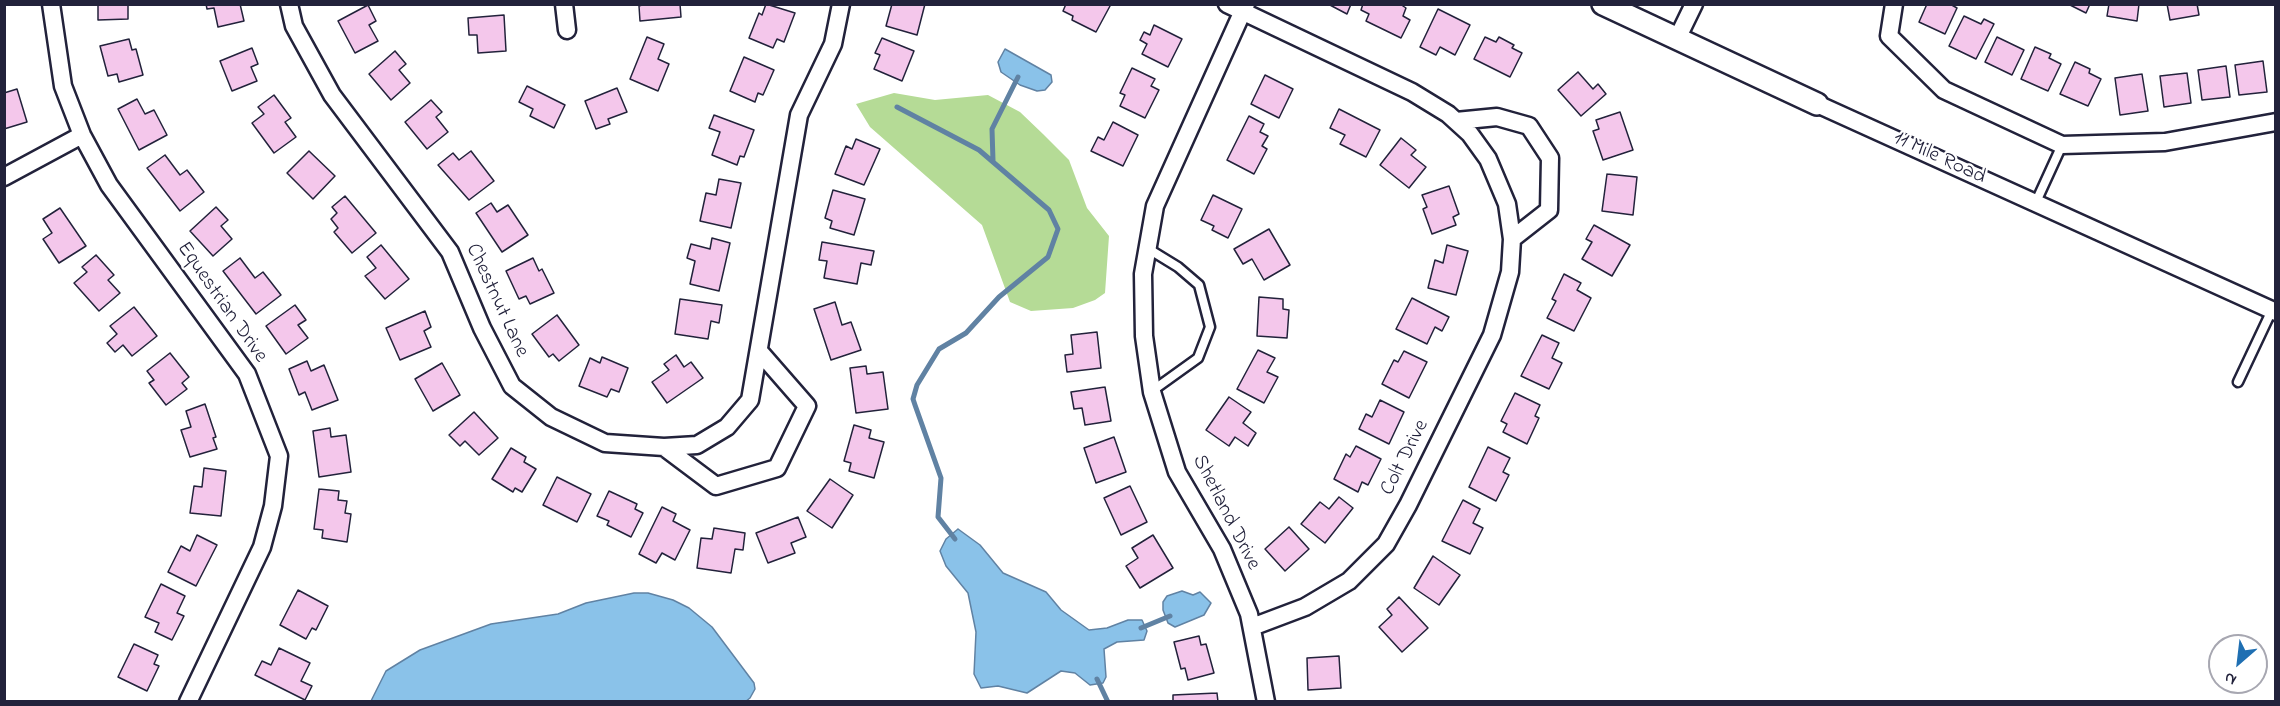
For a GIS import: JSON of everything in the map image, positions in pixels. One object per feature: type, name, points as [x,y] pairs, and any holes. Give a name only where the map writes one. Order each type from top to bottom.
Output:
[{"type":"street","name":"Equestrian Drive","points":[[51,4],[63,86],[82,135],[109,184],[247,374],[279,456],[273,506],[262,546],[188,702]]},
{"type":"street","name":"Chestnut Lane","points":[[290,4],[294,26],[332,95],[450,252],[482,328],[512,386],[551,417],[605,443],[664,447],[697,445],[727,427],[750,400],[799,115],[833,44],[841,4]]},
{"type":"street","points":[[564,4],[567,30]]},
{"type":"street","name":"Colt Drive","points":[[1227,4],[1244,8],[1412,92],[1456,121],[1470,134],[1488,159],[1508,204],[1512,239],[1510,272],[1492,335],[1408,505],[1386,544],[1349,581],[1305,608],[1252,627]]},
{"type":"street","name":"11 Mile Road","points":[[1603,4],[2035,204],[2273,311]]},
{"type":"street","points":[[1677,39],[1694,4]]},
{"type":"street","points":[[1894,4],[1889,36],[1944,90],[2062,146],[2165,142],[2276,122]]},
{"type":"street","name":"Shetland Drive","points":[[1244,8],[1155,206],[1143,274],[1144,336],[1152,392],[1177,472],[1222,549],[1252,627],[1266,702]]},
{"type":"street","points":[[1456,121],[1497,117],[1529,126],[1550,158],[1549,210],[1512,239]]},
{"type":"street","points":[[4,177],[82,135]]},
{"type":"street","points":[[664,447],[716,486],[777,468],[807,406],[759,351]]},
{"type":"lane","points":[[2035,204],[2062,146]]},
{"type":"lane","points":[[1147,248],[1178,267],[1199,285],[1210,327],[1198,358],[1152,392]]},
{"type":"lane","points":[[2238,382],[2273,311]]},
{"type":"green space","points":[[894,93],[935,100],[988,95],[1020,112],[1069,160],[1087,208],[1109,236],[1105,293],[1095,300],[1073,308],[1031,311],[1010,302],[982,225],[870,127],[856,104]]},
{"type":"water","points":[[1005,49],[1051,75],[1052,82],[1045,90],[1037,91],[1020,85],[1001,72],[998,62]]},
{"type":"water","points":[[958,529],[980,545],[1003,573],[1046,592],[1061,610],[1089,630],[1107,628],[1128,620],[1142,620],[1147,631],[1144,640],[1117,642],[1104,649],[1106,677],[1103,683],[1090,685],[1075,673],[1061,671],[1027,693],[998,686],[981,688],[974,674],[976,632],[968,593],[946,566],[940,551],[946,539]]},
{"type":"water","points":[[1182,591],[1193,595],[1200,592],[1211,603],[1204,615],[1175,627],[1168,623],[1163,610],[1163,602],[1167,596]]},
{"type":"water","points":[[634,593],[648,593],[673,600],[689,608],[712,627],[754,683],[755,689],[750,698],[745,702],[371,701],[386,671],[420,650],[491,624],[558,614],[586,603]]},
{"type":"building","points":[[98,4],[128,4],[128,19],[98,20]]},
{"type":"building","points":[[206,4],[240,4],[244,21],[218,27],[214,8],[207,9]]},
{"type":"building","points":[[680,4],[681,17],[640,21],[639,6]]},
{"type":"building","points":[[766,4],[795,13],[784,42],[777,39],[773,48],[749,38],[759,13],[762,15]]},
{"type":"building","points":[[892,4],[925,4],[917,35],[886,26]]},
{"type":"building","points":[[1066,4],[1107,4],[1110,6],[1096,32],[1072,20],[1073,16],[1063,11]]},
{"type":"building","points":[[1328,4],[1351,4],[1347,14]]},
{"type":"building","points":[[1363,4],[1400,4],[1406,8],[1403,16],[1410,20],[1401,38],[1366,21],[1369,14],[1361,10]]},
{"type":"building","points":[[1927,4],[1950,4],[1957,8],[1945,34],[1919,22]]},
{"type":"building","points":[[2068,4],[2090,4],[2086,13]]},
{"type":"building","points":[[2109,4],[2139,4],[2137,21],[2107,16]]},
{"type":"building","points":[[2167,4],[2197,4],[2199,15],[2170,20]]},
{"type":"building","points":[[368,5],[376,21],[369,25],[378,41],[355,53],[338,21]]},
{"type":"building","points":[[1438,9],[1470,25],[1455,55],[1440,47],[1436,55],[1420,47]]},
{"type":"building","points":[[504,15],[506,51],[478,53],[477,35],[469,35],[468,18]]},
{"type":"building","points":[[1964,16],[1981,24],[1984,19],[1994,24],[1976,59],[1949,46]]},
{"type":"building","points":[[1154,25],[1182,39],[1168,67],[1142,54],[1147,44],[1140,40],[1144,32],[1150,35]]},
{"type":"building","points":[[647,37],[664,44],[658,59],[669,64],[658,91],[630,79]]},
{"type":"building","points":[[1485,37],[1496,42],[1499,37],[1514,45],[1512,48],[1522,53],[1510,77],[1474,59]]},
{"type":"building","points":[[1997,37],[2024,50],[2012,75],[1985,62]]},
{"type":"building","points":[[882,38],[914,51],[902,81],[874,69],[880,55],[875,53]]},
{"type":"building","points":[[129,39],[132,50],[136,49],[143,75],[119,82],[117,74],[108,76],[100,46]]},
{"type":"building","points":[[2035,47],[2051,54],[2049,58],[2061,64],[2048,91],[2021,79]]},
{"type":"building","points":[[252,48],[258,64],[251,67],[257,81],[232,91],[220,61]]},
{"type":"building","points":[[395,51],[406,64],[399,70],[410,83],[391,100],[369,74]]},
{"type":"building","points":[[744,57],[774,70],[763,95],[758,93],[755,102],[730,91]]},
{"type":"building","points":[[2263,61],[2267,92],[2239,95],[2235,65]]},
{"type":"building","points":[[2075,62],[2090,69],[2089,73],[2101,79],[2088,106],[2060,94]]},
{"type":"building","points":[[2226,66],[2230,97],[2202,100],[2198,70]]},
{"type":"building","points":[[1132,68],[1155,79],[1151,86],[1159,90],[1145,118],[1120,106],[1125,95],[1120,93]]},
{"type":"building","points":[[1578,72],[1593,89],[1598,84],[1606,94],[1581,116],[1558,90]]},
{"type":"building","points":[[2187,73],[2191,103],[2164,107],[2160,76]]},
{"type":"building","points":[[2142,74],[2148,111],[2120,115],[2115,78]]},
{"type":"building","points":[[1265,75],[1293,89],[1279,118],[1251,104]]},
{"type":"building","points":[[527,86],[565,105],[554,128],[530,116],[533,109],[519,102]]},
{"type":"building","points":[[617,88],[627,112],[608,119],[610,124],[596,129],[585,101]]},
{"type":"building","points":[[17,89],[27,122],[4,129],[4,93]]},
{"type":"building","points":[[274,95],[291,118],[285,122],[296,137],[274,153],[252,123],[264,114],[258,107]]},
{"type":"building","points":[[137,99],[145,114],[154,110],[167,135],[139,150],[118,109]]},
{"type":"building","points":[[431,100],[442,112],[436,117],[448,132],[427,149],[405,122]]},
{"type":"building","points":[[1339,109],[1380,130],[1366,157],[1340,144],[1345,135],[1330,128]]},
{"type":"building","points":[[1620,112],[1633,150],[1603,160],[1593,131],[1599,129],[1596,120]]},
{"type":"building","points":[[714,115],[754,130],[744,157],[740,156],[737,165],[712,155],[720,132],[709,128]]},
{"type":"building","points":[[1249,116],[1264,124],[1260,132],[1268,136],[1262,146],[1267,149],[1254,174],[1227,160]]},
{"type":"building","points":[[1113,122],[1138,135],[1123,166],[1091,151],[1098,137],[1104,140]]},
{"type":"building","points":[[1401,138],[1416,150],[1411,155],[1426,167],[1409,188],[1380,165]]},
{"type":"building","points":[[856,139],[880,149],[864,185],[835,174],[846,146],[852,149]]},
{"type":"building","points":[[309,151],[335,176],[313,199],[287,173]]},
{"type":"building","points":[[471,151],[494,181],[469,200],[438,165],[453,153],[459,160]]},
{"type":"building","points":[[165,155],[180,175],[187,170],[204,192],[180,211],[147,168]]},
{"type":"building","points":[[1607,174],[1637,177],[1633,215],[1602,211]]},
{"type":"building","points":[[719,179],[741,183],[731,228],[700,221],[706,193],[716,195]]},
{"type":"building","points":[[1449,186],[1459,214],[1453,217],[1456,225],[1432,234],[1423,209],[1427,207],[1422,195]]},
{"type":"building","points":[[833,190],[865,199],[854,235],[830,228],[832,221],[825,218]]},
{"type":"building","points":[[1213,195],[1242,209],[1228,238],[1212,230],[1214,226],[1201,220]]},
{"type":"building","points":[[345,196],[376,233],[352,253],[334,232],[338,228],[331,219],[337,213],[332,207]]},
{"type":"building","points":[[491,203],[497,212],[508,205],[528,235],[502,252],[476,213]]},
{"type":"building","points":[[216,207],[228,220],[221,226],[232,239],[213,256],[190,231]]},
{"type":"building","points":[[60,208],[86,246],[59,263],[43,239],[52,233],[43,219]]},
{"type":"building","points":[[1594,225],[1630,245],[1612,276],[1582,259],[1592,242],[1586,239]]},
{"type":"building","points":[[1269,229],[1290,265],[1264,280],[1252,259],[1243,264],[1234,249]]},
{"type":"building","points":[[712,238],[730,243],[719,291],[690,284],[695,261],[687,258],[691,244],[710,249]]},
{"type":"building","points":[[822,242],[874,251],[871,265],[861,263],[857,284],[824,278],[827,261],[819,260]]},
{"type":"building","points":[[381,245],[409,279],[385,299],[365,276],[376,268],[367,257]]},
{"type":"building","points":[[1447,245],[1468,251],[1456,295],[1428,288],[1435,260],[1443,263]]},
{"type":"building","points":[[96,255],[114,275],[108,280],[120,293],[99,311],[74,283],[87,272],[82,267]]},
{"type":"building","points":[[240,258],[255,278],[263,272],[281,295],[256,314],[223,271]]},
{"type":"building","points":[[533,258],[539,271],[542,269],[554,293],[530,304],[526,296],[519,299],[506,271]]},
{"type":"building","points":[[1564,274],[1581,283],[1577,290],[1591,298],[1574,331],[1547,318],[1556,301],[1552,299]]},
{"type":"building","points":[[1259,297],[1283,299],[1283,309],[1289,310],[1287,338],[1257,336]]},
{"type":"building","points":[[1412,298],[1449,317],[1442,331],[1435,327],[1427,344],[1396,329]]},
{"type":"building","points":[[680,299],[722,305],[719,323],[711,321],[708,339],[675,334]]},
{"type":"building","points":[[835,302],[842,325],[851,322],[861,350],[831,360],[814,309]]},
{"type":"building","points":[[295,305],[306,320],[298,325],[308,338],[286,354],[266,326]]},
{"type":"building","points":[[134,307],[157,336],[132,356],[123,345],[115,352],[107,343],[117,334],[110,326]]},
{"type":"building","points":[[425,311],[431,327],[424,331],[431,347],[400,360],[386,328]]},
{"type":"building","points":[[557,315],[579,345],[559,361],[553,354],[549,357],[532,334]]},
{"type":"building","points":[[1097,332],[1101,368],[1067,372],[1065,355],[1073,354],[1071,335]]},
{"type":"building","points":[[1542,335],[1559,343],[1552,358],[1562,363],[1549,389],[1521,376]]},
{"type":"building","points":[[1258,350],[1275,358],[1267,372],[1278,377],[1264,403],[1237,389]]},
{"type":"building","points":[[1404,351],[1427,362],[1409,398],[1382,384],[1394,360],[1398,362]]},
{"type":"building","points":[[170,353],[189,377],[182,383],[187,389],[166,405],[149,383],[154,380],[147,371]]},
{"type":"building","points":[[676,355],[684,367],[691,362],[703,378],[667,403],[652,382],[669,370],[664,364]]},
{"type":"building","points":[[602,357],[628,368],[619,392],[611,389],[607,397],[579,386],[590,358],[600,363]]},
{"type":"building","points":[[307,361],[311,371],[324,365],[338,400],[312,410],[305,392],[299,395],[289,369]]},
{"type":"building","points":[[442,363],[460,395],[433,411],[415,379]]},
{"type":"building","points":[[866,366],[867,374],[883,372],[888,409],[856,413],[850,368]]},
{"type":"building","points":[[1105,387],[1111,421],[1085,425],[1082,408],[1074,409],[1071,392]]},
{"type":"building","points":[[1515,393],[1540,405],[1535,416],[1539,418],[1527,444],[1503,432],[1507,424],[1501,421]]},
{"type":"building","points":[[1229,397],[1251,412],[1243,423],[1256,433],[1248,446],[1235,437],[1229,446],[1206,430]]},
{"type":"building","points":[[1380,400],[1404,412],[1389,444],[1359,429],[1366,414],[1372,417]]},
{"type":"building","points":[[205,404],[216,437],[213,438],[217,449],[190,457],[181,430],[191,427],[186,411]]},
{"type":"building","points":[[474,412],[498,438],[479,455],[465,441],[460,446],[449,435]]},
{"type":"building","points":[[854,425],[871,430],[869,438],[884,442],[874,478],[849,471],[851,463],[844,461]]},
{"type":"building","points":[[330,428],[331,437],[346,435],[351,472],[319,477],[313,431]]},
{"type":"building","points":[[1114,437],[1126,472],[1096,483],[1084,448]]},
{"type":"building","points":[[1356,446],[1381,459],[1368,485],[1362,482],[1358,492],[1334,479],[1346,454],[1350,457]]},
{"type":"building","points":[[1488,447],[1510,458],[1503,472],[1509,475],[1496,501],[1469,487]]},
{"type":"building","points":[[511,448],[526,457],[524,462],[536,469],[522,492],[515,488],[513,492],[492,479]]},
{"type":"building","points":[[204,468],[226,471],[221,516],[190,513],[194,486],[202,487]]},
{"type":"building","points":[[557,477],[591,494],[577,522],[543,505]]},
{"type":"building","points":[[830,479],[853,495],[832,528],[807,511]]},
{"type":"building","points":[[1130,486],[1147,522],[1121,535],[1104,498]]},
{"type":"building","points":[[319,489],[339,491],[338,500],[347,501],[345,513],[351,514],[347,542],[322,538],[323,530],[314,529]]},
{"type":"building","points":[[609,491],[637,504],[635,509],[643,513],[631,537],[607,525],[609,521],[597,516]]},
{"type":"building","points":[[1339,497],[1353,508],[1325,543],[1301,524],[1320,502],[1329,509]]},
{"type":"building","points":[[1463,500],[1480,509],[1473,523],[1483,528],[1470,554],[1442,541]]},
{"type":"building","points":[[662,507],[676,514],[673,521],[690,530],[675,560],[662,553],[656,563],[639,554]]},
{"type":"building","points":[[798,517],[806,537],[791,543],[795,553],[768,563],[756,533]]},
{"type":"building","points":[[1289,527],[1309,549],[1285,571],[1265,549]]},
{"type":"building","points":[[714,528],[745,533],[743,550],[735,549],[731,573],[697,568],[701,538],[712,539]]},
{"type":"building","points":[[197,535],[217,545],[196,586],[168,572],[181,546],[190,551]]},
{"type":"building","points":[[1153,535],[1173,568],[1140,588],[1126,566],[1138,558],[1132,548]]},
{"type":"building","points":[[1433,556],[1460,575],[1439,605],[1414,588]]},
{"type":"building","points":[[161,584],[185,596],[177,613],[184,616],[172,640],[155,632],[159,623],[145,617]]},
{"type":"building","points":[[298,590],[328,606],[316,630],[312,628],[306,639],[280,625]]},
{"type":"building","points":[[1399,597],[1428,628],[1402,652],[1379,627],[1392,615],[1387,609]]},
{"type":"building","points":[[1199,636],[1201,645],[1206,644],[1214,673],[1188,680],[1185,668],[1181,669],[1174,642]]},
{"type":"building","points":[[134,644],[158,655],[154,664],[159,666],[147,691],[118,677]]},
{"type":"building","points":[[279,648],[310,663],[301,681],[312,686],[305,700],[255,675],[262,661],[271,665]]},
{"type":"building","points":[[1339,656],[1341,688],[1308,690],[1307,658]]},
{"type":"building","points":[[1217,693],[1218,702],[1173,702],[1173,695]]},
{"type":"waterway","points":[[993,161],[992,129],[1018,77]]},
{"type":"waterway","points":[[897,107],[979,150],[1049,210],[1058,229],[1048,257],[999,297],[966,333],[939,349],[917,385],[913,399],[941,478],[938,517],[955,539]]},
{"type":"waterway","points":[[1141,628],[1170,616]]},
{"type":"waterway","points":[[1097,679],[1108,702]]}]
